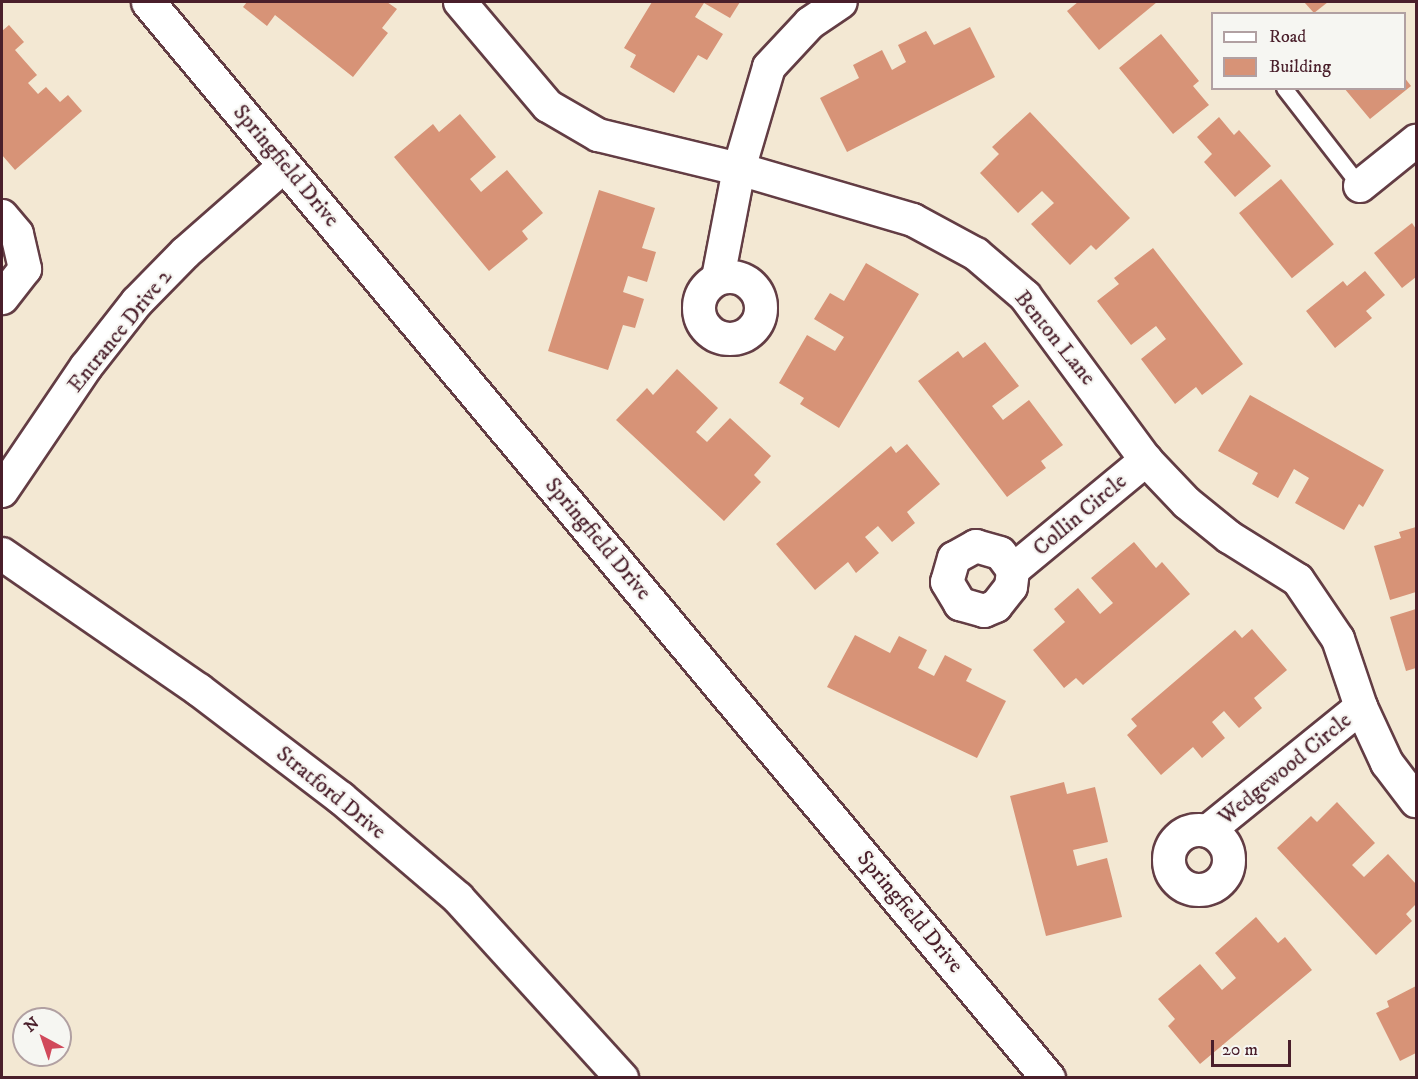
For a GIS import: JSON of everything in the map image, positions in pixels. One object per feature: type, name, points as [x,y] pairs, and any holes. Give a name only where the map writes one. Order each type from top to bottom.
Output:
[{"type":"street","name":"Springfield Drive","points":[[148,2],[1048,1077]]},
{"type":"street","name":"Benton Lane","points":[[460,2],[548,106],[598,135],[738,169],[913,220],[976,254],[1025,296],[1146,460],[1187,503],[1229,537],[1298,580],[1338,639],[1361,707],[1387,763],[1416,801]]},
{"type":"street","points":[[718,278],[738,169],[769,67],[810,24],[841,2]]},
{"type":"street","points":[[1360,186],[1416,141]]},
{"type":"street","name":"Entrance Drive 2","points":[[2,491],[86,367],[137,302],[184,253],[285,165]]},
{"type":"street","points":[[2,216],[17,234],[25,269],[2,298]]},
{"type":"street","name":"Collin Circle","points":[[1013,570],[1146,460]]},
{"type":"street","name":"Stratford Drive","points":[[2,554],[198,690],[341,798],[458,898],[622,1077]]},
{"type":"street","name":"Wedgewood Circle","points":[[1209,831],[1361,707]]},
{"type":"lane","points":[[1286,90],[1360,186]]},
{"type":"building","points":[[247,2],[387,2],[397,9],[382,28],[388,33],[353,77],[275,15],[267,26],[243,7]]},
{"type":"building","points":[[652,2],[740,2],[730,18],[704,3],[695,17],[723,34],[707,60],[698,55],[674,93],[630,67],[636,55],[624,48]]},
{"type":"building","points":[[1078,2],[1157,2],[1099,50],[1067,11]]},
{"type":"building","points":[[1304,2],[1328,2],[1315,12]]},
{"type":"building","points":[[9,25],[24,42],[15,50],[37,75],[28,83],[38,94],[46,87],[60,102],[68,95],[82,111],[15,170],[2,155],[2,31]]},
{"type":"building","points":[[970,27],[995,77],[847,152],[820,98],[859,78],[853,65],[882,50],[892,70],[906,62],[898,45],[926,31],[934,45]]},
{"type":"building","points":[[1161,34],[1199,81],[1193,86],[1209,105],[1173,134],[1119,68]]},
{"type":"building","points":[[1406,80],[1411,86],[1370,119],[1346,90],[1406,90]]},
{"type":"building","points":[[1030,112],[1130,218],[1096,250],[1091,245],[1070,265],[1031,224],[1054,203],[1042,191],[1018,213],[980,173],[999,154],[992,147]]},
{"type":"building","points":[[460,114],[496,157],[470,179],[481,192],[507,170],[543,213],[522,231],[528,239],[489,271],[394,157],[433,124],[439,132]]},
{"type":"building","points":[[1219,117],[1234,135],[1239,130],[1271,166],[1235,197],[1204,162],[1212,154],[1197,137]]},
{"type":"building","points":[[1281,179],[1334,244],[1292,278],[1239,213]]},
{"type":"building","points":[[599,190],[655,208],[642,248],[656,252],[647,282],[628,276],[623,292],[644,299],[635,328],[623,325],[608,370],[548,351]]},
{"type":"building","points":[[1412,223],[1416,229],[1416,277],[1402,288],[1374,253]]},
{"type":"building","points":[[1153,248],[1243,364],[1202,395],[1196,387],[1175,404],[1141,359],[1166,339],[1156,326],[1131,345],[1097,301],[1119,284],[1114,278]]},
{"type":"building","points":[[866,263],[919,294],[839,428],[800,404],[804,398],[779,383],[807,335],[835,351],[844,337],[814,319],[830,293],[844,301]]},
{"type":"building","points":[[1365,271],[1385,295],[1366,311],[1372,318],[1335,348],[1306,311],[1343,281],[1347,286]]},
{"type":"building","points":[[985,342],[1019,386],[992,406],[1003,420],[1029,400],[1063,445],[1041,461],[1046,468],[1007,497],[918,381],[958,351],[963,358]]},
{"type":"building","points":[[677,369],[718,408],[696,432],[707,442],[730,418],[771,456],[754,475],[761,482],[724,521],[616,420],[647,388],[653,395]]},
{"type":"building","points":[[1250,395],[1384,470],[1363,507],[1359,504],[1344,530],[1295,503],[1309,478],[1294,469],[1278,498],[1252,484],[1258,473],[1218,451]]},
{"type":"building","points":[[907,444],[940,484],[907,512],[915,523],[892,542],[878,526],[865,537],[879,553],[856,573],[848,562],[815,590],[776,544],[891,446],[896,453]]},
{"type":"building","points":[[1416,527],[1416,592],[1390,600],[1374,546],[1401,538],[1399,532]]},
{"type":"building","points":[[1134,542],[1156,568],[1162,562],[1190,594],[1083,685],[1076,678],[1064,688],[1033,650],[1065,622],[1054,609],[1078,588],[1100,614],[1113,603],[1091,578]]},
{"type":"building","points":[[1416,609],[1416,668],[1406,671],[1390,617]]},
{"type":"building","points":[[1252,629],[1287,670],[1254,698],[1262,708],[1239,728],[1224,711],[1212,722],[1225,738],[1202,758],[1193,747],[1161,775],[1127,735],[1137,726],[1131,719],[1235,630],[1242,638]]},
{"type":"building","points":[[855,635],[890,653],[899,636],[927,650],[918,668],[934,676],[945,655],[972,669],[966,681],[1006,701],[977,758],[827,687]]},
{"type":"building","points":[[1064,782],[1067,794],[1095,787],[1108,842],[1073,850],[1077,866],[1107,858],[1122,917],[1046,936],[1010,796]]},
{"type":"building","points":[[1337,802],[1375,843],[1352,865],[1364,877],[1388,854],[1416,884],[1416,904],[1406,914],[1412,921],[1376,955],[1277,848],[1311,816],[1317,822]]},
{"type":"building","points":[[1256,917],[1278,943],[1285,937],[1312,970],[1200,1064],[1168,1026],[1175,1019],[1158,999],[1200,964],[1222,990],[1236,978],[1215,953]]},
{"type":"building","points":[[1416,986],[1416,1053],[1400,1061],[1376,1013],[1389,1007],[1387,1001]]}]
